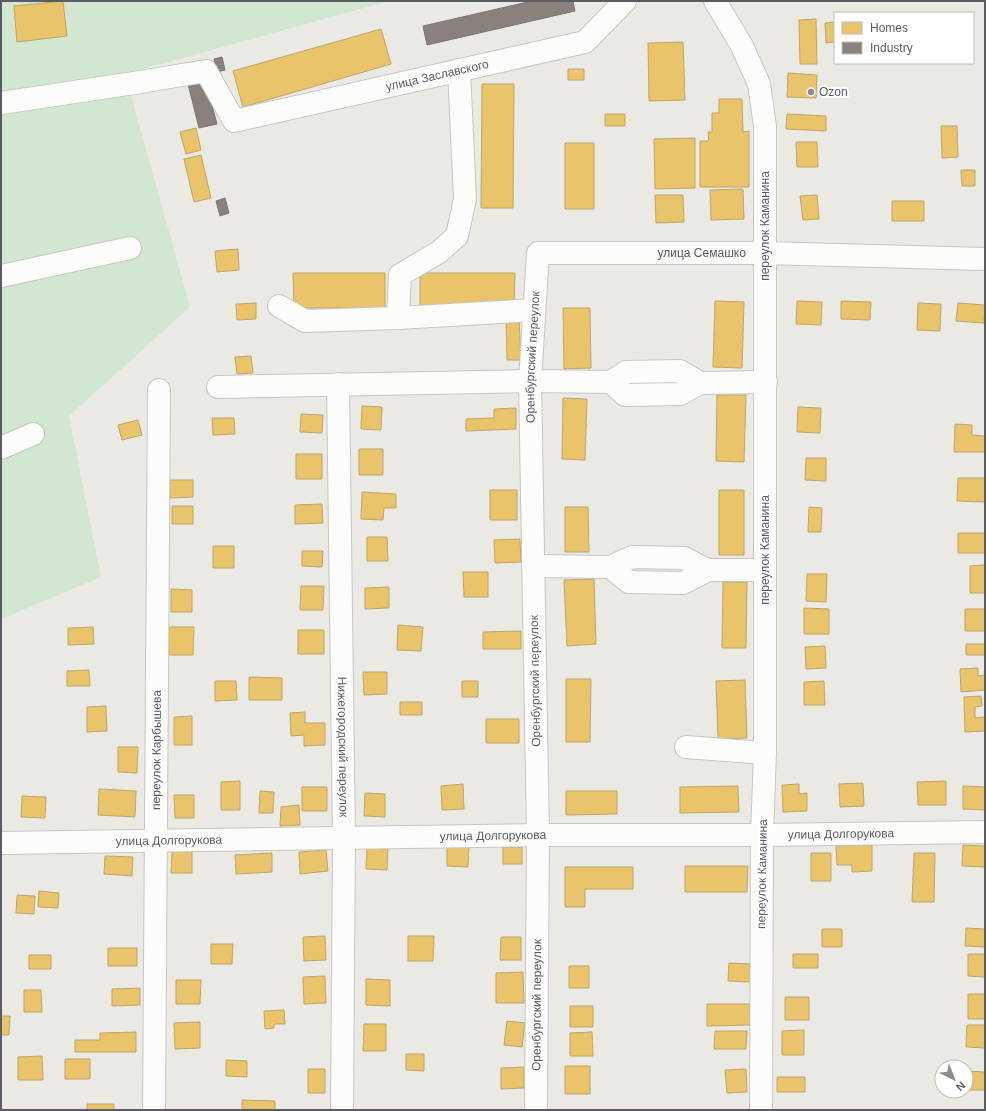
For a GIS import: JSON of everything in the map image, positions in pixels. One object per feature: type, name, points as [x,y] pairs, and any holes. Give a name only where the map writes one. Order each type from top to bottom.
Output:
[{"type":"street","name":"улица Заславского","points":[[1,103],[206,71],[234,121],[585,42],[625,1]]},
{"type":"street","name":"переулок Каманина","points":[[715,1],[742,46],[759,84],[765,126],[765,753],[762,835],[761,1110]]},
{"type":"street","points":[[398,318],[400,275],[439,252],[457,236],[465,200],[459,70]]},
{"type":"street","points":[[1,276],[130,248]]},
{"type":"street","name":"улица Семашко","points":[[538,253],[764,253],[985,259]]},
{"type":"street","name":"Оренбургский переулок","points":[[536,1110],[538,835],[530,381],[538,253]]},
{"type":"street","points":[[279,306],[306,321],[398,318],[534,310]]},
{"type":"street","points":[[218,387],[530,381],[611,382],[626,372],[680,372],[700,383],[766,382]]},
{"type":"street","name":"Нижегородский переулок","points":[[338,384],[344,839],[342,1110]]},
{"type":"street","name":"переулок Карбышева","points":[[154,1110],[159,390]]},
{"type":"street","points":[[1,448],[33,434]]},
{"type":"street","points":[[533,566],[610,567],[632,557],[684,558],[708,570],[765,570]]},
{"type":"street","points":[[686,747],[765,753]]},
{"type":"street","name":"улица Долгорукова","points":[[1,843],[538,835],[762,835],[985,832]]},
{"type":"green space","points":[[1,1],[389,1],[125,74],[190,307],[69,416],[101,577],[1,619]]},
{"type":"building: Homes","points":[[63,1],[67,36],[17,42],[14,6]]},
{"type":"building: Homes","points":[[816,19],[817,64],[800,64],[799,20]]},
{"type":"building: Homes","points":[[834,22],[834,42],[826,43],[825,23]]},
{"type":"building: Homes","points":[[381,29],[391,64],[243,107],[233,71]]},
{"type":"building: Homes","points":[[683,42],[685,100],[649,101],[648,43]]},
{"type":"building: Homes","points":[[568,69],[584,69],[584,80],[568,80]]},
{"type":"building: Homes","points":[[788,73],[817,75],[816,98],[787,97]]},
{"type":"building: Homes","points":[[482,84],[514,84],[513,208],[481,208]]},
{"type":"building: Homes","points":[[719,99],[742,99],[743,132],[749,131],[749,187],[700,187],[700,141],[709,141],[708,132],[712,132],[712,113],[719,113]]},
{"type":"building: Homes","points":[[605,114],[625,114],[625,126],[605,126]]},
{"type":"building: Homes","points":[[787,114],[826,116],[826,131],[786,129]]},
{"type":"building: Homes","points":[[941,126],[957,126],[958,157],[942,158]]},
{"type":"building: Homes","points":[[196,128],[201,150],[186,154],[180,132]]},
{"type":"building: Homes","points":[[695,138],[695,188],[655,189],[654,139]]},
{"type":"building: Homes","points":[[796,142],[817,142],[818,167],[797,167]]},
{"type":"building: Homes","points":[[565,143],[594,143],[594,209],[565,209]]},
{"type":"building: Homes","points":[[201,155],[211,198],[194,202],[184,159]]},
{"type":"building: Homes","points":[[961,170],[975,170],[975,186],[962,186]]},
{"type":"building: Homes","points":[[743,189],[744,219],[711,220],[710,190]]},
{"type":"building: Homes","points":[[655,195],[683,195],[684,222],[656,223]]},
{"type":"building: Homes","points":[[817,195],[819,219],[803,220],[800,196]]},
{"type":"building: Homes","points":[[892,201],[924,201],[924,221],[892,221]]},
{"type":"building: Homes","points":[[238,249],[239,270],[217,272],[215,251]]},
{"type":"building: Homes","points":[[293,273],[385,273],[385,308],[294,308]]},
{"type":"building: Homes","points":[[420,273],[515,273],[514,307],[420,307]]},
{"type":"building: Homes","points":[[715,301],[744,302],[742,368],[713,367]]},
{"type":"building: Homes","points":[[797,301],[822,302],[821,325],[796,324]]},
{"type":"building: Homes","points":[[841,301],[871,302],[870,320],[841,319]]},
{"type":"building: Homes","points":[[256,303],[256,319],[237,320],[236,304]]},
{"type":"building: Homes","points":[[918,303],[941,304],[940,331],[917,330]]},
{"type":"building: Homes","points":[[958,303],[985,305],[984,323],[956,321]]},
{"type":"building: Homes","points":[[563,308],[590,308],[591,368],[564,369]]},
{"type":"building: Homes","points":[[506,317],[519,317],[521,360],[507,360]]},
{"type":"building: Homes","points":[[251,356],[253,373],[237,374],[235,357]]},
{"type":"building: Homes","points":[[717,395],[746,395],[744,462],[716,461]]},
{"type":"building: Homes","points":[[563,398],[587,399],[585,460],[562,459]]},
{"type":"building: Homes","points":[[362,406],[382,407],[381,430],[361,429]]},
{"type":"building: Homes","points":[[798,407],[821,408],[820,433],[797,432]]},
{"type":"building: Homes","points":[[516,408],[516,429],[466,431],[466,419],[494,418],[494,409]]},
{"type":"building: Homes","points":[[301,414],[323,415],[322,433],[300,432]]},
{"type":"building: Homes","points":[[212,418],[234,418],[235,434],[213,435]]},
{"type":"building: Homes","points":[[138,420],[142,435],[122,440],[118,425]]},
{"type":"building: Homes","points":[[955,424],[972,425],[972,435],[985,436],[985,452],[954,452]]},
{"type":"building: Homes","points":[[359,449],[383,449],[383,475],[359,475]]},
{"type":"building: Homes","points":[[296,454],[322,454],[322,479],[296,479]]},
{"type":"building: Homes","points":[[806,458],[826,458],[826,481],[805,480]]},
{"type":"building: Homes","points":[[958,478],[985,478],[985,502],[957,501]]},
{"type":"building: Homes","points":[[170,480],[193,480],[193,497],[170,498]]},
{"type":"building: Homes","points":[[490,490],[517,490],[517,520],[490,520]]},
{"type":"building: Homes","points":[[719,490],[744,490],[744,555],[719,555]]},
{"type":"building: Homes","points":[[362,492],[396,494],[396,508],[384,508],[383,520],[361,519]]},
{"type":"building: Homes","points":[[322,504],[323,523],[295,524],[295,505]]},
{"type":"building: Homes","points":[[172,506],[193,506],[193,524],[172,524]]},
{"type":"building: Homes","points":[[565,507],[588,507],[589,552],[565,552]]},
{"type":"building: Homes","points":[[809,507],[822,508],[821,532],[808,532]]},
{"type":"building: Homes","points":[[958,533],[985,533],[985,553],[958,553]]},
{"type":"building: Homes","points":[[367,537],[387,537],[388,561],[367,561]]},
{"type":"building: Homes","points":[[520,539],[521,562],[495,563],[494,540]]},
{"type":"building: Homes","points":[[213,546],[234,546],[234,568],[213,568]]},
{"type":"building: Homes","points":[[302,551],[323,551],[322,567],[302,566]]},
{"type":"building: Homes","points":[[985,565],[985,593],[970,593],[970,566]]},
{"type":"building: Homes","points":[[463,572],[488,572],[488,597],[464,597]]},
{"type":"building: Homes","points":[[807,574],[827,574],[826,602],[806,601]]},
{"type":"building: Homes","points":[[594,579],[596,644],[567,646],[564,580]]},
{"type":"building: Homes","points":[[723,582],[747,582],[746,648],[722,648]]},
{"type":"building: Homes","points":[[301,586],[324,586],[323,610],[300,610]]},
{"type":"building: Homes","points":[[389,587],[389,608],[365,609],[365,588]]},
{"type":"building: Homes","points":[[171,589],[192,590],[192,612],[171,612]]},
{"type":"building: Homes","points":[[804,608],[829,609],[829,634],[804,634]]},
{"type":"building: Homes","points":[[965,609],[985,609],[985,631],[965,631]]},
{"type":"building: Homes","points":[[398,625],[423,627],[421,651],[397,650]]},
{"type":"building: Homes","points":[[93,627],[94,644],[68,645],[68,628]]},
{"type":"building: Homes","points":[[169,627],[194,627],[193,655],[169,655]]},
{"type":"building: Homes","points":[[298,630],[324,630],[324,654],[298,654]]},
{"type":"building: Homes","points":[[521,631],[521,649],[483,649],[483,632]]},
{"type":"building: Homes","points":[[966,644],[985,644],[985,655],[966,655]]},
{"type":"building: Homes","points":[[825,646],[826,668],[806,669],[805,647]]},
{"type":"building: Homes","points":[[978,668],[978,676],[985,675],[985,690],[961,692],[960,669]]},
{"type":"building: Homes","points":[[89,670],[90,686],[67,686],[67,671]]},
{"type":"building: Homes","points":[[363,672],[387,672],[387,694],[364,695]]},
{"type":"building: Homes","points":[[249,677],[282,678],[282,700],[249,700]]},
{"type":"building: Homes","points":[[566,679],[591,679],[590,742],[566,742]]},
{"type":"building: Homes","points":[[745,680],[747,738],[718,739],[716,681]]},
{"type":"building: Homes","points":[[215,681],[236,681],[237,700],[215,701]]},
{"type":"building: Homes","points":[[462,681],[478,681],[478,697],[462,697]]},
{"type":"building: Homes","points":[[824,681],[825,705],[804,705],[804,682]]},
{"type":"building: Homes","points":[[981,696],[982,706],[975,707],[975,718],[985,717],[985,731],[965,732],[964,697]]},
{"type":"building: Homes","points":[[400,702],[422,702],[422,715],[400,715]]},
{"type":"building: Homes","points":[[106,706],[107,731],[87,732],[87,707]]},
{"type":"building: Homes","points":[[305,712],[305,723],[325,723],[325,745],[304,746],[304,735],[291,736],[290,713]]},
{"type":"building: Homes","points":[[192,716],[192,745],[174,745],[174,717]]},
{"type":"building: Homes","points":[[486,719],[519,719],[519,743],[486,743]]},
{"type":"building: Homes","points":[[118,747],[138,747],[137,773],[118,772]]},
{"type":"building: Homes","points":[[240,781],[240,810],[221,810],[221,782]]},
{"type":"building: Homes","points":[[946,781],[946,805],[918,805],[917,782]]},
{"type":"building: Homes","points":[[863,783],[864,806],[840,807],[839,784]]},
{"type":"building: Homes","points":[[463,784],[464,809],[442,810],[441,786]]},
{"type":"building: Homes","points":[[799,784],[799,794],[807,793],[807,811],[783,812],[782,785]]},
{"type":"building: Homes","points":[[738,786],[739,812],[680,813],[680,787]]},
{"type":"building: Homes","points":[[963,786],[985,787],[985,810],[963,809]]},
{"type":"building: Homes","points":[[302,787],[327,787],[327,811],[302,811]]},
{"type":"building: Homes","points":[[99,789],[136,791],[135,817],[98,815]]},
{"type":"building: Homes","points":[[260,791],[274,792],[273,813],[259,813]]},
{"type":"building: Homes","points":[[566,791],[617,791],[617,814],[566,815]]},
{"type":"building: Homes","points":[[365,793],[385,794],[385,817],[364,816]]},
{"type":"building: Homes","points":[[174,795],[194,795],[194,818],[175,818]]},
{"type":"building: Homes","points":[[22,796],[46,797],[45,818],[21,817]]},
{"type":"building: Homes","points":[[299,805],[300,825],[280,826],[281,807]]},
{"type":"building: Homes","points":[[872,845],[872,871],[852,872],[852,865],[837,865],[836,846]]},
{"type":"building: Homes","points":[[963,845],[985,846],[985,867],[962,866]]},
{"type":"building: Homes","points":[[447,847],[469,847],[468,867],[447,866]]},
{"type":"building: Homes","points":[[503,847],[522,847],[522,864],[503,864]]},
{"type":"building: Homes","points":[[367,848],[388,849],[387,870],[366,869]]},
{"type":"building: Homes","points":[[326,850],[328,871],[300,874],[299,852]]},
{"type":"building: Homes","points":[[172,851],[192,851],[192,873],[171,873]]},
{"type":"building: Homes","points":[[272,853],[272,872],[236,874],[235,855]]},
{"type":"building: Homes","points":[[811,853],[831,853],[831,881],[811,881]]},
{"type":"building: Homes","points":[[914,853],[935,853],[934,902],[912,902]]},
{"type":"building: Homes","points":[[105,856],[133,857],[132,876],[104,874]]},
{"type":"building: Homes","points":[[685,866],[748,866],[747,892],[685,892]]},
{"type":"building: Homes","points":[[565,867],[633,867],[633,889],[585,889],[585,907],[565,907]]},
{"type":"building: Homes","points":[[39,891],[59,893],[58,908],[38,907]]},
{"type":"building: Homes","points":[[17,895],[35,896],[34,914],[16,913]]},
{"type":"building: Homes","points":[[966,928],[985,929],[985,947],[965,946]]},
{"type":"building: Homes","points":[[822,929],[842,929],[842,947],[822,947]]},
{"type":"building: Homes","points":[[325,936],[326,960],[304,961],[303,937]]},
{"type":"building: Homes","points":[[408,936],[434,936],[433,961],[408,961]]},
{"type":"building: Homes","points":[[501,937],[521,937],[521,960],[500,960]]},
{"type":"building: Homes","points":[[211,944],[233,944],[232,964],[211,964]]},
{"type":"building: Homes","points":[[108,948],[137,948],[137,966],[108,966]]},
{"type":"building: Homes","points":[[793,954],[818,954],[818,968],[793,968]]},
{"type":"building: Homes","points":[[968,954],[985,954],[985,977],[968,976]]},
{"type":"building: Homes","points":[[29,955],[51,955],[51,969],[29,969]]},
{"type":"building: Homes","points":[[729,963],[750,964],[750,982],[728,981]]},
{"type":"building: Homes","points":[[569,966],[589,966],[589,988],[569,988]]},
{"type":"building: Homes","points":[[523,972],[524,1003],[496,1003],[496,973]]},
{"type":"building: Homes","points":[[325,976],[326,1003],[304,1004],[303,977]]},
{"type":"building: Homes","points":[[366,979],[390,980],[390,1006],[366,1005]]},
{"type":"building: Homes","points":[[176,980],[201,980],[200,1004],[176,1004]]},
{"type":"building: Homes","points":[[140,988],[140,1005],[112,1006],[112,989]]},
{"type":"building: Homes","points":[[24,990],[41,990],[42,1012],[24,1012]]},
{"type":"building: Homes","points":[[968,994],[985,994],[985,1019],[968,1019]]},
{"type":"building: Homes","points":[[785,997],[809,997],[809,1020],[785,1020]]},
{"type":"building: Homes","points":[[707,1004],[750,1004],[750,1025],[707,1026]]},
{"type":"building: Homes","points":[[570,1006],[593,1006],[593,1027],[570,1027]]},
{"type":"building: Homes","points":[[284,1010],[285,1024],[274,1024],[274,1028],[265,1029],[264,1011]]},
{"type":"building: Homes","points":[[1,1016],[10,1016],[9,1035],[1,1035]]},
{"type":"building: Homes","points":[[507,1021],[525,1023],[522,1047],[504,1045]]},
{"type":"building: Homes","points":[[200,1022],[200,1048],[175,1049],[174,1023]]},
{"type":"building: Homes","points":[[364,1024],[386,1024],[386,1051],[363,1051]]},
{"type":"building: Homes","points":[[967,1025],[985,1025],[985,1048],[966,1047]]},
{"type":"building: Homes","points":[[804,1030],[804,1055],[782,1055],[782,1031]]},
{"type":"building: Homes","points":[[715,1031],[747,1031],[746,1049],[714,1049]]},
{"type":"building: Homes","points":[[136,1032],[136,1052],[75,1052],[75,1040],[100,1040],[100,1033]]},
{"type":"building: Homes","points":[[592,1032],[593,1056],[570,1056],[570,1033]]},
{"type":"building: Homes","points":[[406,1054],[424,1054],[424,1071],[406,1070]]},
{"type":"building: Homes","points":[[42,1056],[43,1080],[18,1080],[18,1057]]},
{"type":"building: Homes","points":[[65,1059],[90,1059],[90,1079],[65,1079]]},
{"type":"building: Homes","points":[[226,1060],[247,1061],[247,1077],[226,1076]]},
{"type":"building: Homes","points":[[565,1066],[590,1066],[590,1094],[565,1094]]},
{"type":"building: Homes","points":[[524,1067],[524,1088],[501,1089],[501,1068]]},
{"type":"building: Homes","points":[[308,1069],[325,1069],[325,1093],[308,1093]]},
{"type":"building: Homes","points":[[746,1069],[747,1092],[727,1093],[725,1070]]},
{"type":"building: Homes","points":[[974,1071],[985,1072],[985,1090],[974,1090]]},
{"type":"building: Homes","points":[[777,1077],[805,1077],[805,1092],[777,1092]]},
{"type":"building: Homes","points":[[242,1100],[275,1101],[275,1110],[242,1110]]},
{"type":"building: Homes","points":[[87,1104],[114,1104],[114,1110],[87,1110]]},
{"type":"building: Industry","points":[[532,1],[573,1],[575,11],[427,45],[423,26]]},
{"type":"building: Industry","points":[[222,57],[225,70],[217,72],[214,59]]},
{"type":"building: Industry","points":[[205,79],[217,124],[199,128],[188,84]]},
{"type":"building: Industry","points":[[225,198],[229,213],[220,216],[216,201]]},
{"type":"place","name":"Ozon","points":[[811,92]]}]
